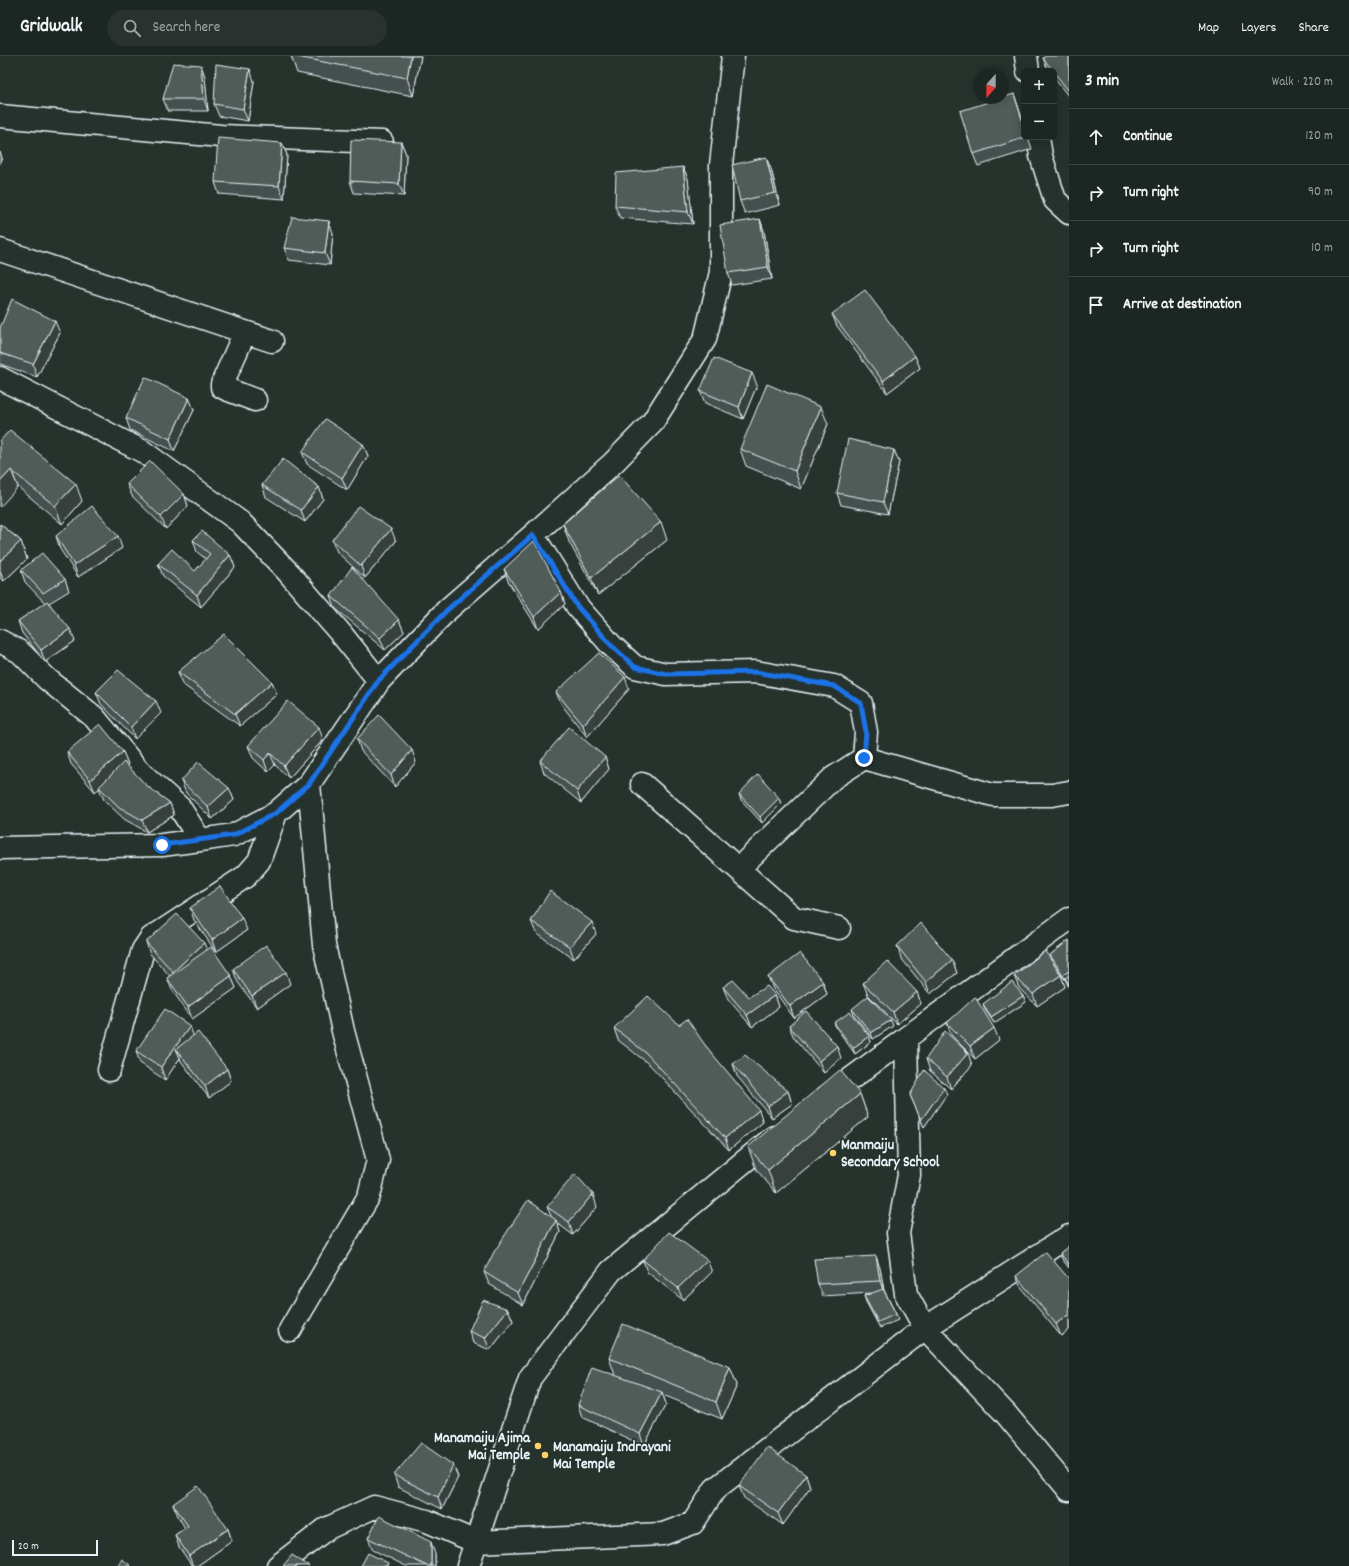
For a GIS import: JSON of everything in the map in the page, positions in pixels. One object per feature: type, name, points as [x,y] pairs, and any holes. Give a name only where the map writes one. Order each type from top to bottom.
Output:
[{"type":"street","points":[[0,848],[162,845],[234,835],[276,813],[309,784],[378,681],[447,610],[613,463],[652,423],[705,338],[721,272],[721,165],[733,56]]},
{"type":"street","points":[[1026,56],[1028,68]]},
{"type":"street","points":[[0,116],[221,136],[389,143]]},
{"type":"street","points":[[1038,140],[1041,156],[1055,200],[1069,212]]},
{"type":"street","points":[[0,250],[272,341]]},
{"type":"street","points":[[245,332],[222,387],[255,400]]},
{"type":"street","points":[[0,378],[142,451],[240,522],[288,572],[343,636],[378,681]]},
{"type":"street","points":[[533,535],[577,606],[611,645],[635,667],[666,674],[756,672],[834,686],[861,703],[866,732],[864,758]]},
{"type":"street","points":[[0,641],[20,652],[47,679],[94,717],[139,771],[180,808],[200,840]]},
{"type":"street","points":[[738,868],[833,778],[864,758],[993,794],[1052,795],[1069,792]]},
{"type":"street","points":[[290,1330],[369,1196],[378,1160],[343,1031],[324,945],[309,784]]},
{"type":"street","points":[[642,784],[794,918],[839,928]]},
{"type":"street","points":[[109,1070],[143,950],[151,938],[246,876],[259,861],[276,813]]},
{"type":"street","points":[[810,1110],[1069,919]]},
{"type":"street","points":[[906,1038],[909,1175],[898,1233],[906,1294],[926,1328],[1006,1414],[1069,1490]]},
{"type":"street","points":[[468,1566],[530,1378],[611,1271],[752,1153],[790,1124]]},
{"type":"street","points":[[278,1566],[326,1529],[374,1508],[427,1521],[476,1542],[663,1534],[693,1522],[715,1489],[926,1328],[1069,1236]]},
{"type":"building","points":[[292,56],[411,56],[407,78]]},
{"type":"building","points":[[1046,56],[1069,56],[1068,90],[1057,76],[1057,68],[1051,68],[1043,58]]},
{"type":"building","points":[[173,63],[201,65],[204,99],[163,99]]},
{"type":"building","points":[[216,64],[250,69],[243,109],[214,104]]},
{"type":"building","points":[[1014,94],[1021,116],[1021,139],[973,154],[960,111],[982,104],[1009,104],[1009,96]]},
{"type":"building","points":[[218,138],[282,143],[279,186],[215,182]]},
{"type":"building","points":[[351,140],[401,142],[399,184],[350,181]]},
{"type":"building","points":[[766,157],[775,193],[740,201],[732,165]]},
{"type":"building","points":[[683,167],[688,212],[615,206],[616,173]]},
{"type":"building","points":[[292,217],[329,221],[325,253],[284,248]]},
{"type":"building","points":[[760,219],[768,267],[728,273],[720,225]]},
{"type":"building","points":[[865,290],[915,356],[883,381],[832,314]]},
{"type":"building","points":[[12,299],[55,321],[33,364],[0,353],[0,328]]},
{"type":"building","points":[[714,358],[752,373],[739,407],[700,391]]},
{"type":"building","points":[[145,377],[189,398],[170,439],[126,418]]},
{"type":"building","points":[[767,384],[821,407],[795,471],[740,449]]},
{"type":"building","points":[[325,419],[363,444],[342,478],[302,452]]},
{"type":"building","points":[[10,430],[76,484],[55,506],[11,470],[0,482],[0,441]]},
{"type":"building","points":[[848,439],[894,450],[883,502],[837,493]]},
{"type":"building","points":[[283,459],[319,487],[301,510],[262,485]]},
{"type":"building","points":[[150,461],[184,494],[161,517],[127,484]]},
{"type":"building","points":[[619,475],[661,522],[591,578],[563,524]]},
{"type":"building","points":[[92,506],[118,536],[74,565],[56,536]]},
{"type":"building","points":[[358,506],[391,529],[361,566],[332,540]]},
{"type":"building","points":[[0,524],[21,541],[0,561]]},
{"type":"building","points":[[202,531],[230,555],[197,595],[158,564],[172,549],[195,571],[210,554],[193,540]]},
{"type":"building","points":[[534,541],[561,592],[534,617],[504,569]]},
{"type":"building","points":[[42,553],[65,579],[43,593],[21,570]]},
{"type":"building","points":[[352,567],[399,620],[380,638],[331,596]]},
{"type":"building","points":[[47,601],[70,629],[41,650],[18,621]]},
{"type":"building","points":[[224,634],[272,682],[235,714],[178,672]]},
{"type":"building","points":[[599,653],[625,677],[583,725],[556,692]]},
{"type":"building","points":[[118,670],[156,701],[131,727],[96,692]]},
{"type":"building","points":[[288,701],[319,727],[284,766],[270,753],[264,760],[248,746]]},
{"type":"building","points":[[379,715],[412,750],[391,775],[357,739]]},
{"type":"building","points":[[100,724],[123,752],[90,780],[67,752]]},
{"type":"building","points":[[569,727],[605,757],[577,791],[540,761]]},
{"type":"building","points":[[124,762],[148,787],[170,803],[142,820],[119,807],[99,787]]},
{"type":"building","points":[[198,762],[229,788],[208,807],[181,781]]},
{"type":"building","points":[[758,774],[779,798],[760,817],[739,794]]},
{"type":"building","points":[[220,886],[242,918],[212,940],[190,908]]},
{"type":"building","points":[[550,891],[592,922],[570,947],[531,921]]},
{"type":"building","points":[[177,914],[204,943],[173,972],[146,942]]},
{"type":"building","points":[[921,923],[952,960],[926,982],[897,946]]},
{"type":"building","points":[[1069,940],[1069,971],[1063,975],[1050,955]]},
{"type":"building","points":[[266,945],[286,972],[252,996],[233,969]]},
{"type":"building","points":[[211,947],[231,976],[188,1007],[167,978]]},
{"type":"building","points":[[1045,951],[1061,975],[1033,994],[1014,976]]},
{"type":"building","points":[[800,953],[823,982],[790,1006],[768,977]]},
{"type":"building","points":[[887,961],[917,992],[893,1012],[863,983]]},
{"type":"building","points":[[1069,975],[1069,985],[1065,978]]},
{"type":"building","points":[[733,980],[749,997],[767,986],[775,995],[747,1015],[723,987]]},
{"type":"building","points":[[1012,982],[1023,996],[991,1017],[983,1004]]},
{"type":"building","points":[[648,996],[679,1025],[687,1019],[705,1045],[759,1110],[725,1138],[646,1053],[614,1028]]},
{"type":"building","points":[[868,996],[891,1020],[871,1033],[852,1009]]},
{"type":"building","points":[[975,997],[994,1028],[970,1046],[947,1023]]},
{"type":"building","points":[[165,1009],[190,1026],[161,1067],[136,1051]]},
{"type":"building","points":[[806,1011],[837,1046],[819,1061],[789,1026]]},
{"type":"building","points":[[850,1012],[869,1036],[853,1048],[834,1023]]},
{"type":"building","points":[[945,1031],[968,1053],[947,1077],[926,1059]]},
{"type":"building","points":[[198,1032],[227,1069],[205,1086],[176,1049]]},
{"type":"building","points":[[745,1055],[788,1091],[768,1106],[733,1064]]},
{"type":"building","points":[[840,1070],[860,1094],[768,1170],[748,1147]]},
{"type":"building","points":[[924,1070],[944,1088],[921,1120],[910,1095]]},
{"type":"building","points":[[575,1174],[593,1194],[569,1222],[547,1207]]},
{"type":"building","points":[[528,1200],[556,1220],[518,1293],[484,1272],[494,1252]]},
{"type":"building","points":[[669,1232],[707,1260],[678,1288],[643,1260]]},
{"type":"building","points":[[1069,1246],[1069,1265],[1060,1253]]},
{"type":"building","points":[[1046,1252],[1069,1279],[1069,1314],[1056,1324],[1016,1276]]},
{"type":"building","points":[[876,1256],[880,1281],[818,1284],[814,1259]]},
{"type":"building","points":[[883,1289],[896,1314],[878,1322],[864,1296]]},
{"type":"building","points":[[483,1300],[508,1309],[485,1338],[469,1331]]},
{"type":"building","points":[[623,1324],[730,1367],[716,1402],[609,1358]]},
{"type":"building","points":[[592,1367],[662,1392],[640,1434],[578,1405]]},
{"type":"building","points":[[421,1443],[453,1465],[438,1497],[394,1475]]},
{"type":"building","points":[[767,1447],[806,1475],[778,1513],[739,1486]]},
{"type":"building","points":[[198,1486],[228,1529],[189,1556],[175,1535],[188,1526],[173,1504]]},
{"type":"building","points":[[379,1516],[431,1542],[431,1566],[427,1566],[368,1538]]},
{"type":"building","points":[[368,1553],[388,1563],[387,1566],[361,1566]]},
{"type":"building","points":[[292,1555],[309,1566],[283,1566]]},
{"type":"building","points":[[122,1559],[131,1566],[118,1566]]},
{"type":"place","name":"Manmaiju Secondary School","points":[[833,1153]]},
{"type":"place","name":"Manamaiju Ajima Mai Temple","points":[[538,1446]]},
{"type":"place","name":"Manamaiju Indrayani Mai Temple","points":[[545,1455]]},
{"type":"route","points":[[162,845],[234,835],[276,813],[309,784],[378,681],[447,610],[533,535],[546,559],[577,606],[611,645],[635,667],[666,674],[756,672],[834,686],[861,703],[866,732],[864,758]]}]
